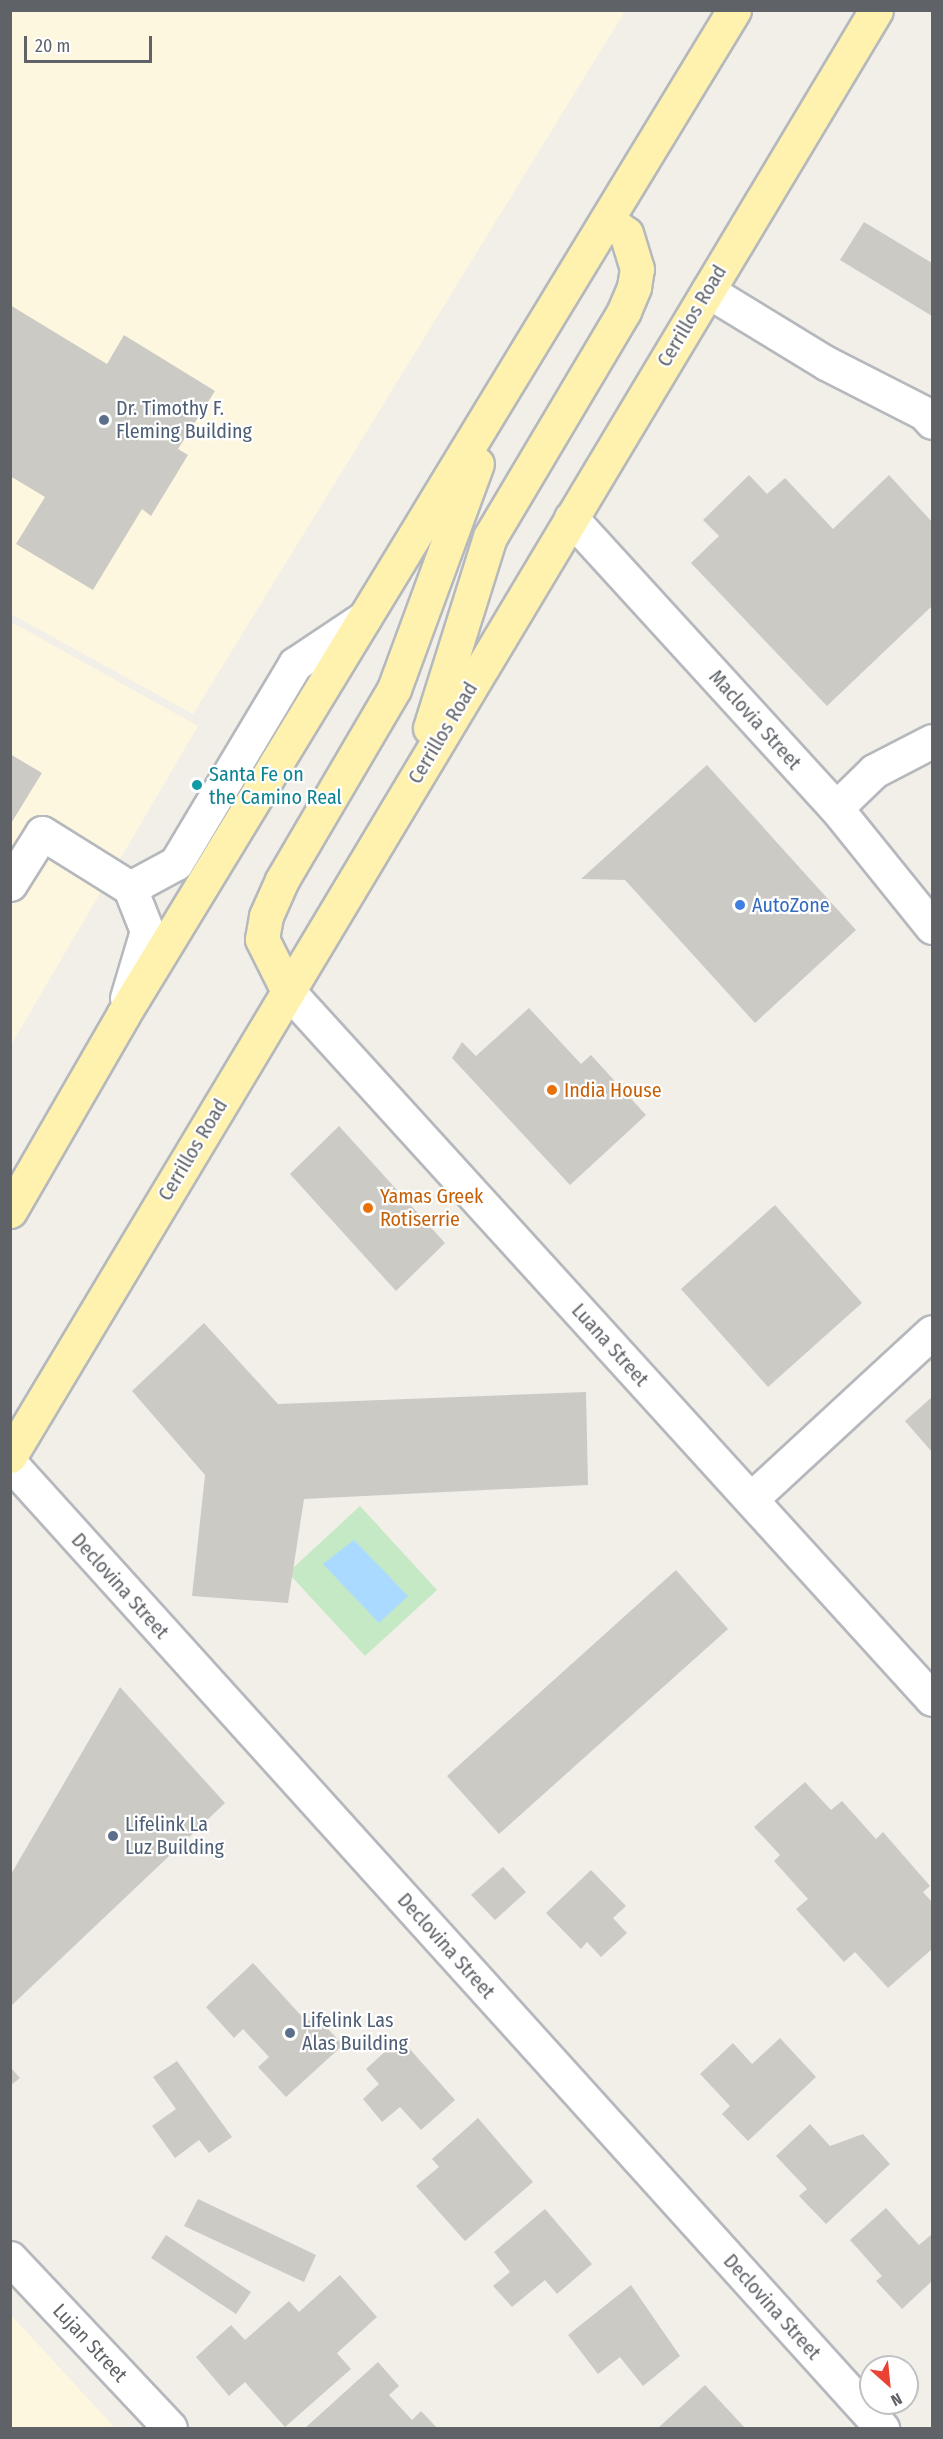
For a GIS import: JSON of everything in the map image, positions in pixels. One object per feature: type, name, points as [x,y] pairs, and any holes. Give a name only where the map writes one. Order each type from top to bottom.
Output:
[{"type":"main road","points":[[10,1211],[123,1015],[364,618],[500,400],[734,10]]},
{"type":"main road","name":"Cerrillos Road","points":[[10,1456],[876,10]]},
{"type":"main road","points":[[414,781],[490,537],[624,311],[634,286],[637,269],[626,234],[607,219]]},
{"type":"main road","points":[[288,991],[262,939],[266,916],[282,880],[394,689],[500,400]]},
{"type":"street","points":[[708,291],[826,363],[924,413],[933,422]]},
{"type":"street","name":"Maclovia Street","points":[[571,518],[836,808],[933,927]]},
{"type":"street","points":[[130,888],[176,863],[295,664],[364,618]]},
{"type":"street","points":[[836,808],[874,771],[933,741]]},
{"type":"street","points":[[10,884],[42,833],[130,888],[147,931],[123,1015]]},
{"type":"street","name":"Luana Street","points":[[288,991],[933,1699]]},
{"type":"street","points":[[751,1499],[933,1332]]},
{"type":"street","name":"Declovina Street","points":[[10,1463],[882,2428]]},
{"type":"street","name":"Lujan Street","points":[[10,2258],[162,2426]]},
{"type":"shaded area","points":[[10,11],[625,11],[193,714],[11,614]]},
{"type":"shaded area","points":[[11,622],[198,726],[11,1045]]},
{"type":"shaded area","points":[[11,2315],[115,2428],[11,2428]]},
{"type":"green space","points":[[360,1506],[437,1590],[365,1656],[292,1577],[293,1568]]},
{"type":"water","points":[[354,1540],[408,1596],[379,1623],[323,1564]]},
{"type":"building","points":[[864,222],[932,263],[932,316],[840,260]]},
{"type":"building","name":"Dr. Timothy F. Fleming Building","points":[[10,305],[107,364],[124,335],[215,391],[178,449],[188,455],[151,516],[142,509],[93,590],[16,544],[45,497],[10,476]]},
{"type":"building","points":[[749,475],[767,494],[785,478],[833,529],[889,475],[932,522],[932,606],[827,706],[691,563],[719,536],[703,520]]},
{"type":"building","points":[[10,754],[42,773],[10,825]]},
{"type":"building","name":"AutoZone","points":[[707,765],[856,930],[755,1023],[625,880],[581,879]]},
{"type":"building","name":"India House","points":[[529,1008],[581,1064],[591,1055],[646,1115],[570,1185],[452,1058],[462,1042],[476,1056]]},
{"type":"building","name":"Yamas Greek Rotiserrie","points":[[339,1126],[445,1243],[396,1291],[290,1174]]},
{"type":"building","points":[[775,1205],[862,1303],[768,1387],[681,1289]]},
{"type":"building","points":[[204,1323],[278,1404],[586,1392],[588,1485],[304,1499],[288,1603],[192,1596],[205,1475],[132,1391]]},
{"type":"building","points":[[932,1397],[932,1452],[905,1421]]},
{"type":"building","points":[[676,1570],[728,1629],[499,1834],[447,1776]]},
{"type":"building","name":"Lifelink La Luz Building","points":[[120,1687],[225,1803],[12,2005],[10,1876]]},
{"type":"building","points":[[805,1782],[831,1810],[842,1801],[876,1839],[883,1832],[930,1886],[923,1892],[932,1902],[932,1949],[888,1988],[855,1952],[844,1962],[796,1909],[808,1899],[774,1861],[780,1855],[754,1827]]},
{"type":"building","points":[[503,1867],[526,1892],[495,1920],[471,1895]]},
{"type":"building","points":[[591,1870],[626,1906],[613,1918],[627,1933],[601,1957],[587,1942],[581,1949],[546,1913]]},
{"type":"building","name":"Lifelink Las Alas Building","points":[[253,1963],[307,2022],[315,2015],[343,2045],[286,2097],[258,2067],[269,2057],[243,2029],[234,2038],[206,2007]]},
{"type":"building","points":[[400,2038],[455,2100],[421,2130],[400,2107],[382,2122],[363,2099],[379,2084],[366,2069]]},
{"type":"building","points":[[780,2038],[816,2077],[748,2141],[722,2114],[730,2106],[700,2074],[733,2043],[752,2064]]},
{"type":"building","points":[[177,2061],[232,2137],[209,2153],[199,2140],[175,2158],[152,2126],[176,2109],[153,2077]]},
{"type":"building","points":[[10,2067],[20,2078],[10,2086]]},
{"type":"building","points":[[478,2118],[533,2182],[465,2241],[416,2186],[439,2167],[432,2159]]},
{"type":"building","points":[[810,2124],[830,2146],[863,2134],[890,2164],[826,2224],[799,2196],[807,2189],[776,2156]]},
{"type":"building","points":[[198,2199],[316,2255],[304,2282],[184,2226]]},
{"type":"building","points":[[886,2208],[919,2245],[932,2234],[932,2281],[902,2309],[876,2281],[882,2276],[850,2240]]},
{"type":"building","points":[[545,2209],[592,2264],[557,2294],[545,2280],[512,2307],[493,2286],[510,2272],[494,2252]]},
{"type":"building","points":[[166,2235],[251,2292],[236,2314],[151,2258]]},
{"type":"building","points":[[340,2275],[377,2317],[337,2353],[351,2369],[285,2427],[245,2382],[229,2396],[196,2357],[231,2325],[245,2340],[289,2301],[299,2312]]},
{"type":"building","points":[[631,2285],[680,2356],[643,2386],[620,2357],[598,2374],[568,2335]]},
{"type":"building","points":[[378,2362],[399,2386],[389,2395],[412,2420],[421,2411],[437,2428],[305,2428]]},
{"type":"building","points":[[705,2385],[745,2428],[659,2427]]},
{"type":"place","name":"Dr. Timothy F. Fleming Building","points":[[104,420]]},
{"type":"place","name":"Santa Fe on the Camino Real","points":[[197,785]]},
{"type":"place","name":"AutoZone","points":[[740,905]]},
{"type":"place","name":"India House","points":[[552,1090]]},
{"type":"place","name":"Yamas Greek Rotiserrie","points":[[368,1208]]},
{"type":"place","name":"Lifelink La Luz Building","points":[[113,1836]]},
{"type":"place","name":"Lifelink Las Alas Building","points":[[290,2033]]}]
